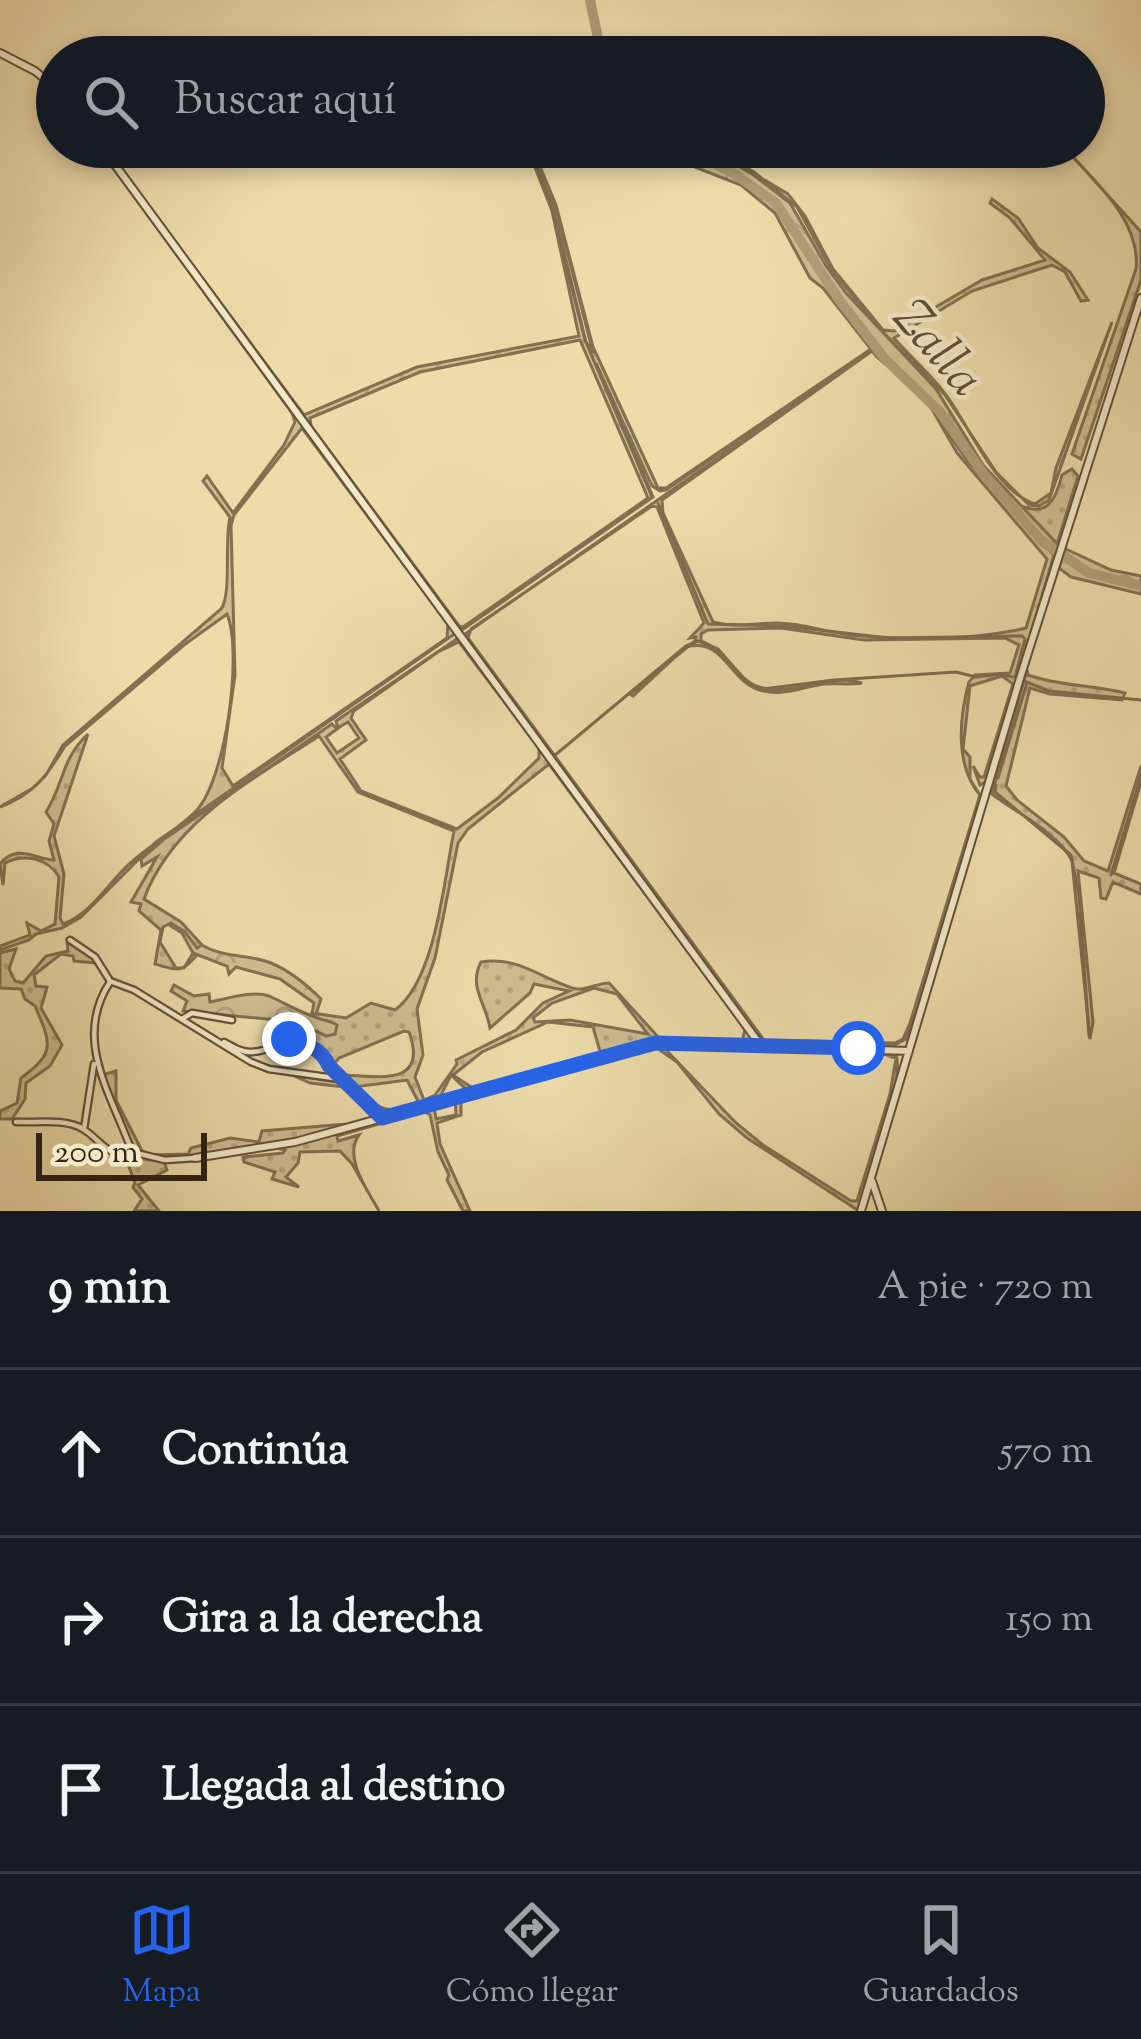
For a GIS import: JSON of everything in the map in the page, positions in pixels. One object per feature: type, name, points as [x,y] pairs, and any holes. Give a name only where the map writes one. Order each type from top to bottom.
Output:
[{"type":"street","points":[[0,53],[36,72]]},
{"type":"street","points":[[117,168],[765,1046]]},
{"type":"street","points":[[862,1208],[1055,564],[1141,298]]},
{"type":"street","points":[[70,940],[95,957],[110,981],[134,990],[268,1069],[341,1079]]},
{"type":"street","points":[[84,1130],[97,1003],[110,981]]},
{"type":"street","points":[[182,1018],[192,1013],[232,1020]]},
{"type":"street","points":[[192,1025],[243,1052],[257,1052],[289,1039],[306,1043],[325,1056],[341,1079],[382,1118]]},
{"type":"street","points":[[16,1122],[69,1123],[105,1150],[120,1155],[195,1158],[295,1142],[655,1043],[910,1051]]},
{"type":"street","points":[[94,1060],[132,1152]]},
{"type":"street","points":[[873,1173],[882,1211]]},
{"type":"street","points":[[862,1208],[876,1200]]},
{"type":"green space","points":[[113,168],[456,633],[176,828],[207,795],[223,745],[233,657],[227,614],[65,746],[47,772],[63,745],[221,609],[230,517],[203,481],[207,476],[233,513],[284,445],[295,422]],"holes":[[[302,428],[448,624],[447,638],[233,786],[222,768],[235,675],[231,525]]]},
{"type":"green space","points":[[121,168],[304,415],[417,367],[579,336],[552,211],[535,168],[552,202],[586,342],[593,353],[559,219],[540,168],[556,205],[593,347],[658,488],[666,488],[871,349],[666,490],[660,491],[652,486],[596,363],[653,497],[462,630],[459,626],[648,498],[580,340],[420,372],[310,418],[311,426]]},
{"type":"green space","points":[[697,168],[741,168],[790,203],[846,293],[936,389],[983,465],[1057,544],[1054,555],[968,461],[921,394],[877,357],[810,278],[775,213],[741,185]]},
{"type":"green space","points":[[762,179],[788,194],[805,216],[833,269],[883,330],[895,331],[982,280],[1045,260],[1010,218],[990,203],[992,199],[1018,218],[1038,248],[1070,272],[1088,300],[1081,301],[1065,272],[1052,265],[972,291],[894,338],[940,387],[968,429],[945,395],[878,327],[831,269],[797,207]]},
{"type":"green space","points":[[1105,192],[1141,232],[1141,280],[1081,459],[1072,454],[1136,269],[1131,234]]},
{"type":"green space","points":[[1112,322],[1049,500],[1039,506],[1029,505],[1021,497],[1035,504],[1051,493],[1056,468]]},
{"type":"green space","points":[[872,351],[662,500],[663,513],[713,622],[786,623],[851,635],[917,638],[1026,628],[1047,559],[957,453],[933,411],[968,461],[1054,555],[987,781],[980,785],[973,766],[984,777],[1013,684],[1002,676],[970,686],[963,749],[970,757],[970,779],[961,741],[963,711],[969,682],[975,675],[1010,673],[1019,645],[1005,638],[864,640],[781,628],[701,634],[701,641],[759,687],[785,689],[837,680],[862,683],[782,692],[757,689],[747,684],[709,648],[688,647],[704,623],[657,507],[652,506],[523,593]]},
{"type":"green space","points":[[1072,469],[1078,476],[1057,544],[1021,506],[1038,509],[1049,504],[1062,475]]},
{"type":"green space","points":[[1066,549],[1111,570],[1141,576],[1141,594],[1071,577],[1059,568]]},
{"type":"green space","points":[[471,630],[468,638],[764,1040],[895,1043],[903,1039],[980,795],[906,1039],[893,1046],[769,1045],[757,1036],[465,634]]},
{"type":"green space","points":[[458,638],[538,747],[459,642],[354,711],[351,718],[366,740],[340,759],[361,791],[457,829],[539,758],[539,748],[751,1036],[750,1043],[670,1042],[469,1092],[451,1075],[439,1099],[393,1111],[375,1107],[339,1075],[382,1077],[405,1071],[412,1063],[409,1032],[339,1058],[332,1066],[308,1042],[287,1036],[290,1026],[298,1023],[326,1036],[335,1034],[331,1022],[310,1017],[312,1013],[346,1018],[371,1003],[395,1010],[409,996],[429,953],[454,831],[358,792],[319,736],[217,805],[157,871],[144,899],[181,922],[202,945],[197,949],[171,923],[163,927],[160,942],[176,968],[182,968],[174,969],[155,964],[161,930],[139,911],[141,904],[131,902],[157,857],[142,866],[141,859],[163,840],[332,724],[337,729],[326,737],[337,753],[359,738],[348,722],[338,728],[336,721]],"holes":[[[549,764],[745,1029],[742,1042],[660,1039],[609,983],[577,989],[517,965],[481,962],[477,987],[490,1028],[534,984],[569,991],[543,1003],[516,1030],[456,1060],[435,1095],[424,1100],[415,1077],[423,1055],[417,1009],[435,958],[458,843],[468,829]],[[594,988],[617,994],[648,1034],[570,1020],[535,1022],[533,1018],[552,1003]],[[548,1022],[593,1027],[601,1055],[474,1089],[453,1075],[482,1052]],[[407,1080],[419,1103],[399,1109],[376,1105],[354,1087]]]},
{"type":"green space","points":[[674,658],[633,696],[630,694]]},
{"type":"green space","points":[[1027,670],[1040,679],[1125,693],[1122,700],[1030,688],[1006,786],[1084,861],[1108,871],[1141,766],[1141,782],[1114,873],[1141,884],[1141,894],[1113,882],[1106,899],[1101,898],[1099,878],[1078,871],[1093,1022],[1090,1039],[1072,861],[1047,832],[992,794]]},
{"type":"green space","points":[[88,734],[54,836],[64,874],[63,924],[89,908],[153,845],[81,917],[0,950],[30,935],[27,923],[41,931],[55,924],[59,877],[49,865],[20,858],[5,863],[3,885],[0,864],[19,853],[54,860],[49,841],[54,824],[46,812],[73,753]]},
{"type":"green space","points":[[171,923],[197,948],[202,945],[263,960],[285,970],[321,999],[316,1014],[312,1013],[314,1003],[280,979],[236,967],[229,974],[227,966],[193,953]]},
{"type":"green space","points":[[67,940],[83,947],[96,963],[61,954],[34,975],[36,986],[47,987],[41,1008],[62,1045],[50,1066],[26,1083],[25,1099],[12,1119],[0,1119],[0,1111],[17,1103],[21,1078],[45,1055],[47,1039],[35,1006],[21,989],[0,988],[0,953],[16,949],[9,969],[15,981],[23,983],[46,956],[68,951]]},
{"type":"green space","points":[[174,985],[194,996],[209,994],[210,1002],[263,994],[337,1025],[335,1034],[327,1036],[298,1023],[290,1026],[278,1020],[183,1011],[187,1001],[171,991]]},
{"type":"green space","points":[[657,1046],[732,1049],[668,1047],[668,1052],[763,1145],[857,1201],[890,1094],[896,1058],[884,1055],[896,1055],[897,1067],[895,1085],[890,1107],[859,1211],[747,1138],[719,1114],[677,1062],[657,1048],[461,1101],[461,1115],[437,1123],[440,1144],[470,1211],[463,1211],[447,1180],[430,1115],[424,1111],[337,1136],[338,1141],[359,1135],[355,1163],[367,1191],[340,1151],[300,1152],[298,1163],[286,1177],[299,1187],[272,1179],[275,1172],[244,1162],[243,1157],[283,1153],[285,1150],[276,1148],[434,1105],[436,1119],[456,1115],[455,1099]]},
{"type":"green space","points":[[116,1071],[116,1100],[142,1151],[149,1154],[134,1150],[102,1075]]},
{"type":"green space","points":[[292,1075],[343,1083],[376,1116],[327,1132],[253,1148],[216,1154],[151,1155],[188,1154],[191,1148],[230,1138],[259,1142],[262,1131],[347,1124],[372,1117],[344,1087],[310,1083]]},
{"type":"green space","points":[[125,1156],[164,1162],[167,1170],[138,1185],[159,1211],[134,1211],[142,1199],[133,1187]]},
{"type":"waterway","name":"Zalla","points":[[590,0],[598,36]]},
{"type":"waterway","points":[[537,168],[549,198],[585,340],[652,497]]},
{"type":"waterway","name":"Zalla","points":[[723,168],[776,203],[840,301],[885,359],[940,412],[983,473],[1042,541],[1089,573],[1141,586]]},
{"type":"waterway","points":[[658,503],[708,624],[784,626],[888,638],[1022,636],[1015,677]]},
{"type":"waterway","points":[[554,756],[698,641],[718,649],[747,682],[763,689],[956,672],[1012,677]]},
{"type":"waterway","points":[[1024,681],[1049,691],[1141,700]]},
{"type":"waterway","points":[[998,778],[1027,683]]},
{"type":"waterway","points":[[1111,875],[1141,776]]},
{"type":"waterway","points":[[996,785],[995,792],[1071,855],[1079,895],[1089,1036]]},
{"type":"route","points":[[289,1039],[306,1043],[325,1056],[329,1066],[382,1118],[655,1043],[858,1048]]}]
